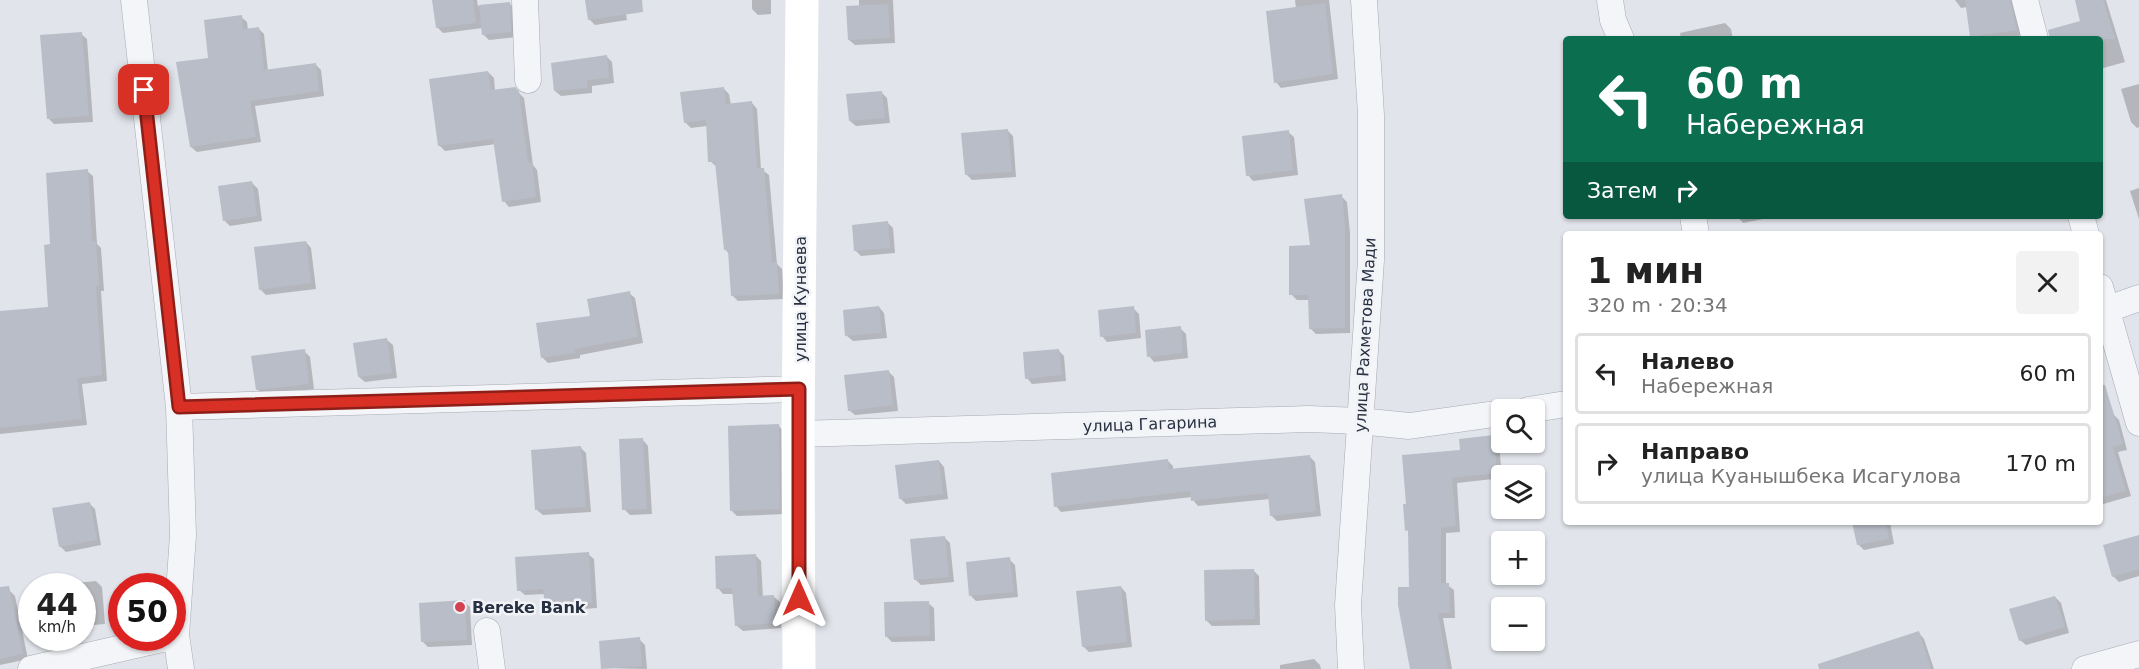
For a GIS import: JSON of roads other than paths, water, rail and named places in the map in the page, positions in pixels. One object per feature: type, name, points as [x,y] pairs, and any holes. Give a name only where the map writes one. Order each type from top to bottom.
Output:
[{"type":"main road","name":"улица Кунаева","points":[[799,669],[801,0]]},
{"type":"street","points":[[134,0],[179,407],[183,535],[179,573]]},
{"type":"street","points":[[525,0],[528,80]]},
{"type":"street","name":"улица Рахметова Мади","points":[[1351,669],[1348,605],[1371,260],[1371,115],[1364,0]]},
{"type":"street","points":[[1610,0],[1620,36]]},
{"type":"street","points":[[2025,0],[2034,36]]},
{"type":"street","points":[[2103,303],[2139,298]]},
{"type":"street","points":[[2103,306],[2139,423]]},
{"type":"street","points":[[179,407],[799,389]]},
{"type":"street","points":[[1545,407],[1563,404]]},
{"type":"street","name":"улица Гагарина","points":[[798,434],[1309,419],[1409,426],[1491,415]]},
{"type":"street","points":[[487,631],[492,669]]},
{"type":"street","points":[[31,669],[108,651]]},
{"type":"street","points":[[176,651],[181,669]]},
{"type":"street","points":[[2085,669],[2139,654]]},
{"type":"place","name":"Bereke Bank","points":[[460,607]]}]
